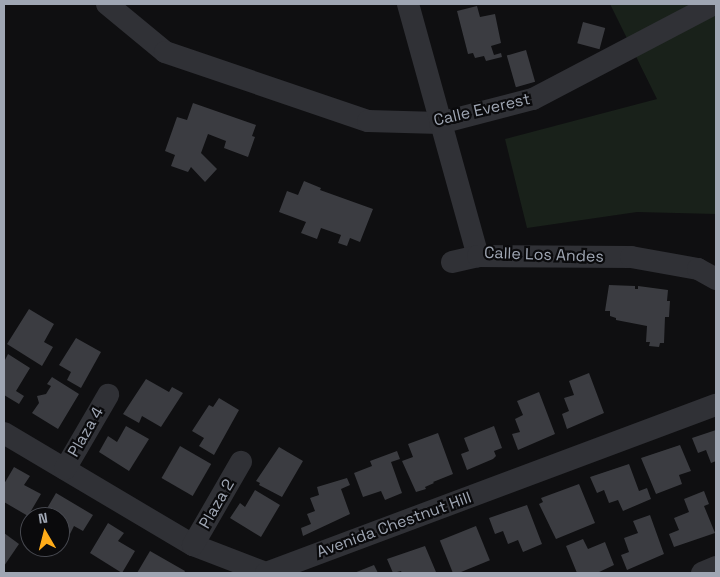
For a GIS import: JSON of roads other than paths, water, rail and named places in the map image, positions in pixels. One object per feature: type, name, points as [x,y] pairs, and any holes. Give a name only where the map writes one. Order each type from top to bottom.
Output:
[{"type":"street","name":"Calle Everest","points":[[107,4],[165,52],[368,121],[440,123],[533,99],[714,4]]},
{"type":"street","name":"Calle Los Andes","points":[[408,4],[478,256],[631,257],[698,269],[716,279]]},
{"type":"street","points":[[452,262],[478,256]]},
{"type":"street","name":"Plaza 4","points":[[65,468],[108,395]]},
{"type":"street","name":"Avenida Chestnut Hill","points":[[4,433],[193,546],[266,573],[716,405]]},
{"type":"street","name":"Plaza 2","points":[[193,546],[241,462]]},
{"type":"street","points":[[702,573],[716,567]]}]
